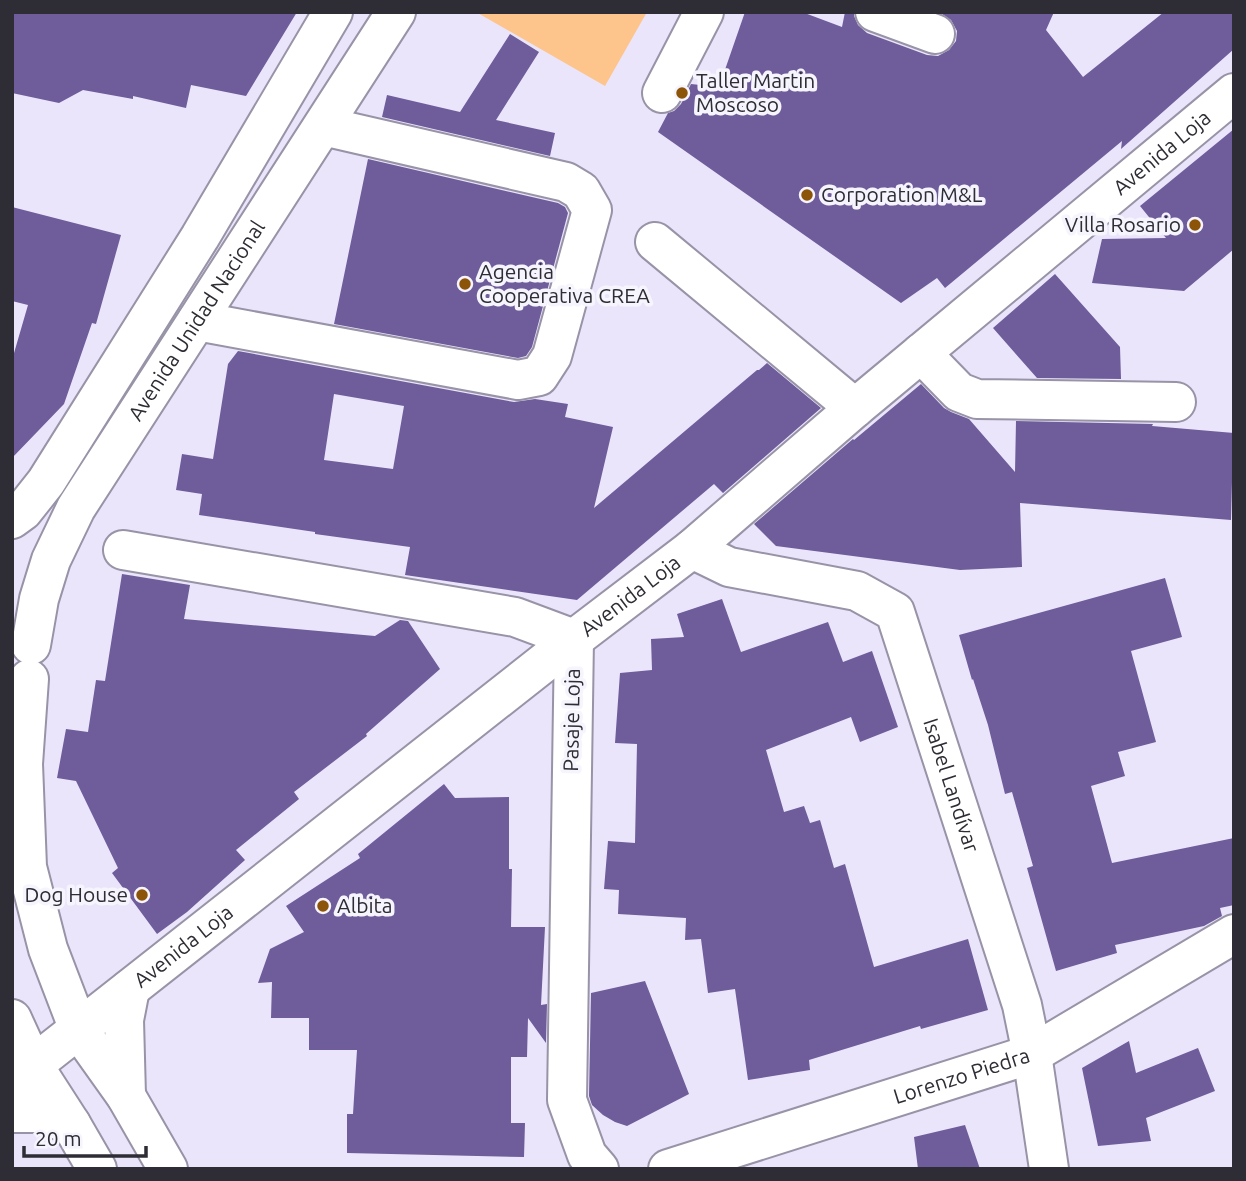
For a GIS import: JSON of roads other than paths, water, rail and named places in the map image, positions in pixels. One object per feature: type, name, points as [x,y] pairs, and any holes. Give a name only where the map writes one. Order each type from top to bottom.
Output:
[{"type":"street","name":"Avenida Unidad Nacional","points":[[12,519],[23,511],[46,482],[218,206],[333,12]]},
{"type":"street","name":"Avenida Unidad Nacional","points":[[30,662],[39,599],[51,560],[76,508],[396,12]]},
{"type":"street","points":[[662,93],[704,12]]},
{"type":"street","points":[[875,12],[935,34]]},
{"type":"street","name":"Avenida Loja","points":[[23,1075],[573,639],[692,549],[855,408],[1234,93]]},
{"type":"street","points":[[197,321],[518,380],[539,376],[552,356],[592,210],[581,191],[566,182],[323,126]]},
{"type":"street","points":[[218,206],[257,228]]},
{"type":"street","points":[[655,242],[855,408]]},
{"type":"street","points":[[921,353],[959,392],[977,398],[1176,402]]},
{"type":"street","name":"Isabel Landívar","points":[[692,549],[729,567],[857,591],[895,612],[1022,1005],[1049,1169]]},
{"type":"street","name":"Pasaje Loja","points":[[122,550],[516,617],[573,639],[567,1100],[587,1155],[599,1169]]},
{"type":"street","points":[[12,593],[25,618],[30,662],[23,764],[27,867],[48,949],[79,1030],[126,1096],[168,1169]]},
{"type":"street","points":[[12,718],[18,709],[30,662]]},
{"type":"street","name":"Lorenzo Piedra","points":[[668,1169],[1032,1054],[1234,934]]},
{"type":"street","points":[[126,1096],[124,1020],[131,989]]},
{"type":"street","points":[[12,1019],[23,1075],[71,1124],[97,1169]]},
{"type":"street","points":[[12,1113],[37,1113],[71,1124]]},
{"type":"place","name":"Taller Martin Moscoso","points":[[682,93]]},
{"type":"place","name":"Corporation M&L","points":[[807,195]]},
{"type":"place","name":"Villa Rosario","points":[[1195,225]]},
{"type":"place","name":"Agencia Cooperativa CREA","points":[[465,284]]},
{"type":"place","name":"Dog House","points":[[142,895]]},
{"type":"place","name":"Albita","points":[[323,906]]}]
